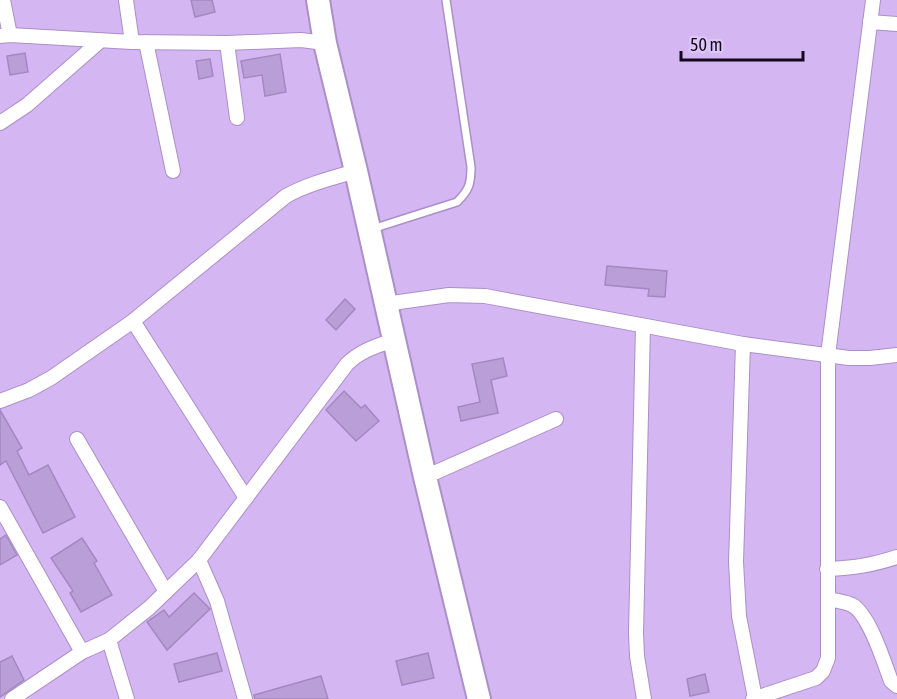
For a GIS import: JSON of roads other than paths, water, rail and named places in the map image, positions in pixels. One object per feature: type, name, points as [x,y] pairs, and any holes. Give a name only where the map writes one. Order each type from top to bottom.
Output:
[{"type":"highway","points":[[318,0],[325,43],[370,230],[385,304],[479,699]]},
{"type":"street","points":[[3,0],[5,35],[139,42],[227,43],[301,40],[325,43]]},
{"type":"street","points":[[126,0],[173,171]]},
{"type":"street","points":[[743,344],[736,562],[739,616],[754,699],[770,697],[816,678],[823,671],[828,658],[828,356],[873,0]]},
{"type":"street","points":[[870,22],[897,24]]},
{"type":"street","points":[[0,123],[27,105],[100,41]]},
{"type":"street","points":[[227,43],[237,118]]},
{"type":"street","points":[[0,402],[51,378],[133,321],[286,196],[318,182],[356,171]]},
{"type":"street","points":[[385,304],[449,295],[485,296],[743,344],[828,356],[870,358],[897,355]]},
{"type":"street","points":[[133,321],[246,498]]},
{"type":"street","points":[[643,326],[636,633],[644,699]]},
{"type":"street","points":[[12,699],[82,652],[109,640],[149,608],[199,560],[354,357],[365,350],[394,340]]},
{"type":"street","points":[[425,477],[556,419]]},
{"type":"street","points":[[77,439],[166,592]]},
{"type":"street","points":[[0,507],[82,652]]},
{"type":"street","points":[[827,569],[856,568],[897,557]]},
{"type":"street","points":[[199,560],[217,601],[245,699]]},
{"type":"street","points":[[829,599],[852,605],[861,613],[869,625],[891,681],[897,686]]},
{"type":"street","points":[[109,640],[128,699]]},
{"type":"lane","points":[[370,230],[457,202],[466,193],[471,181],[471,166],[446,0]]}]
